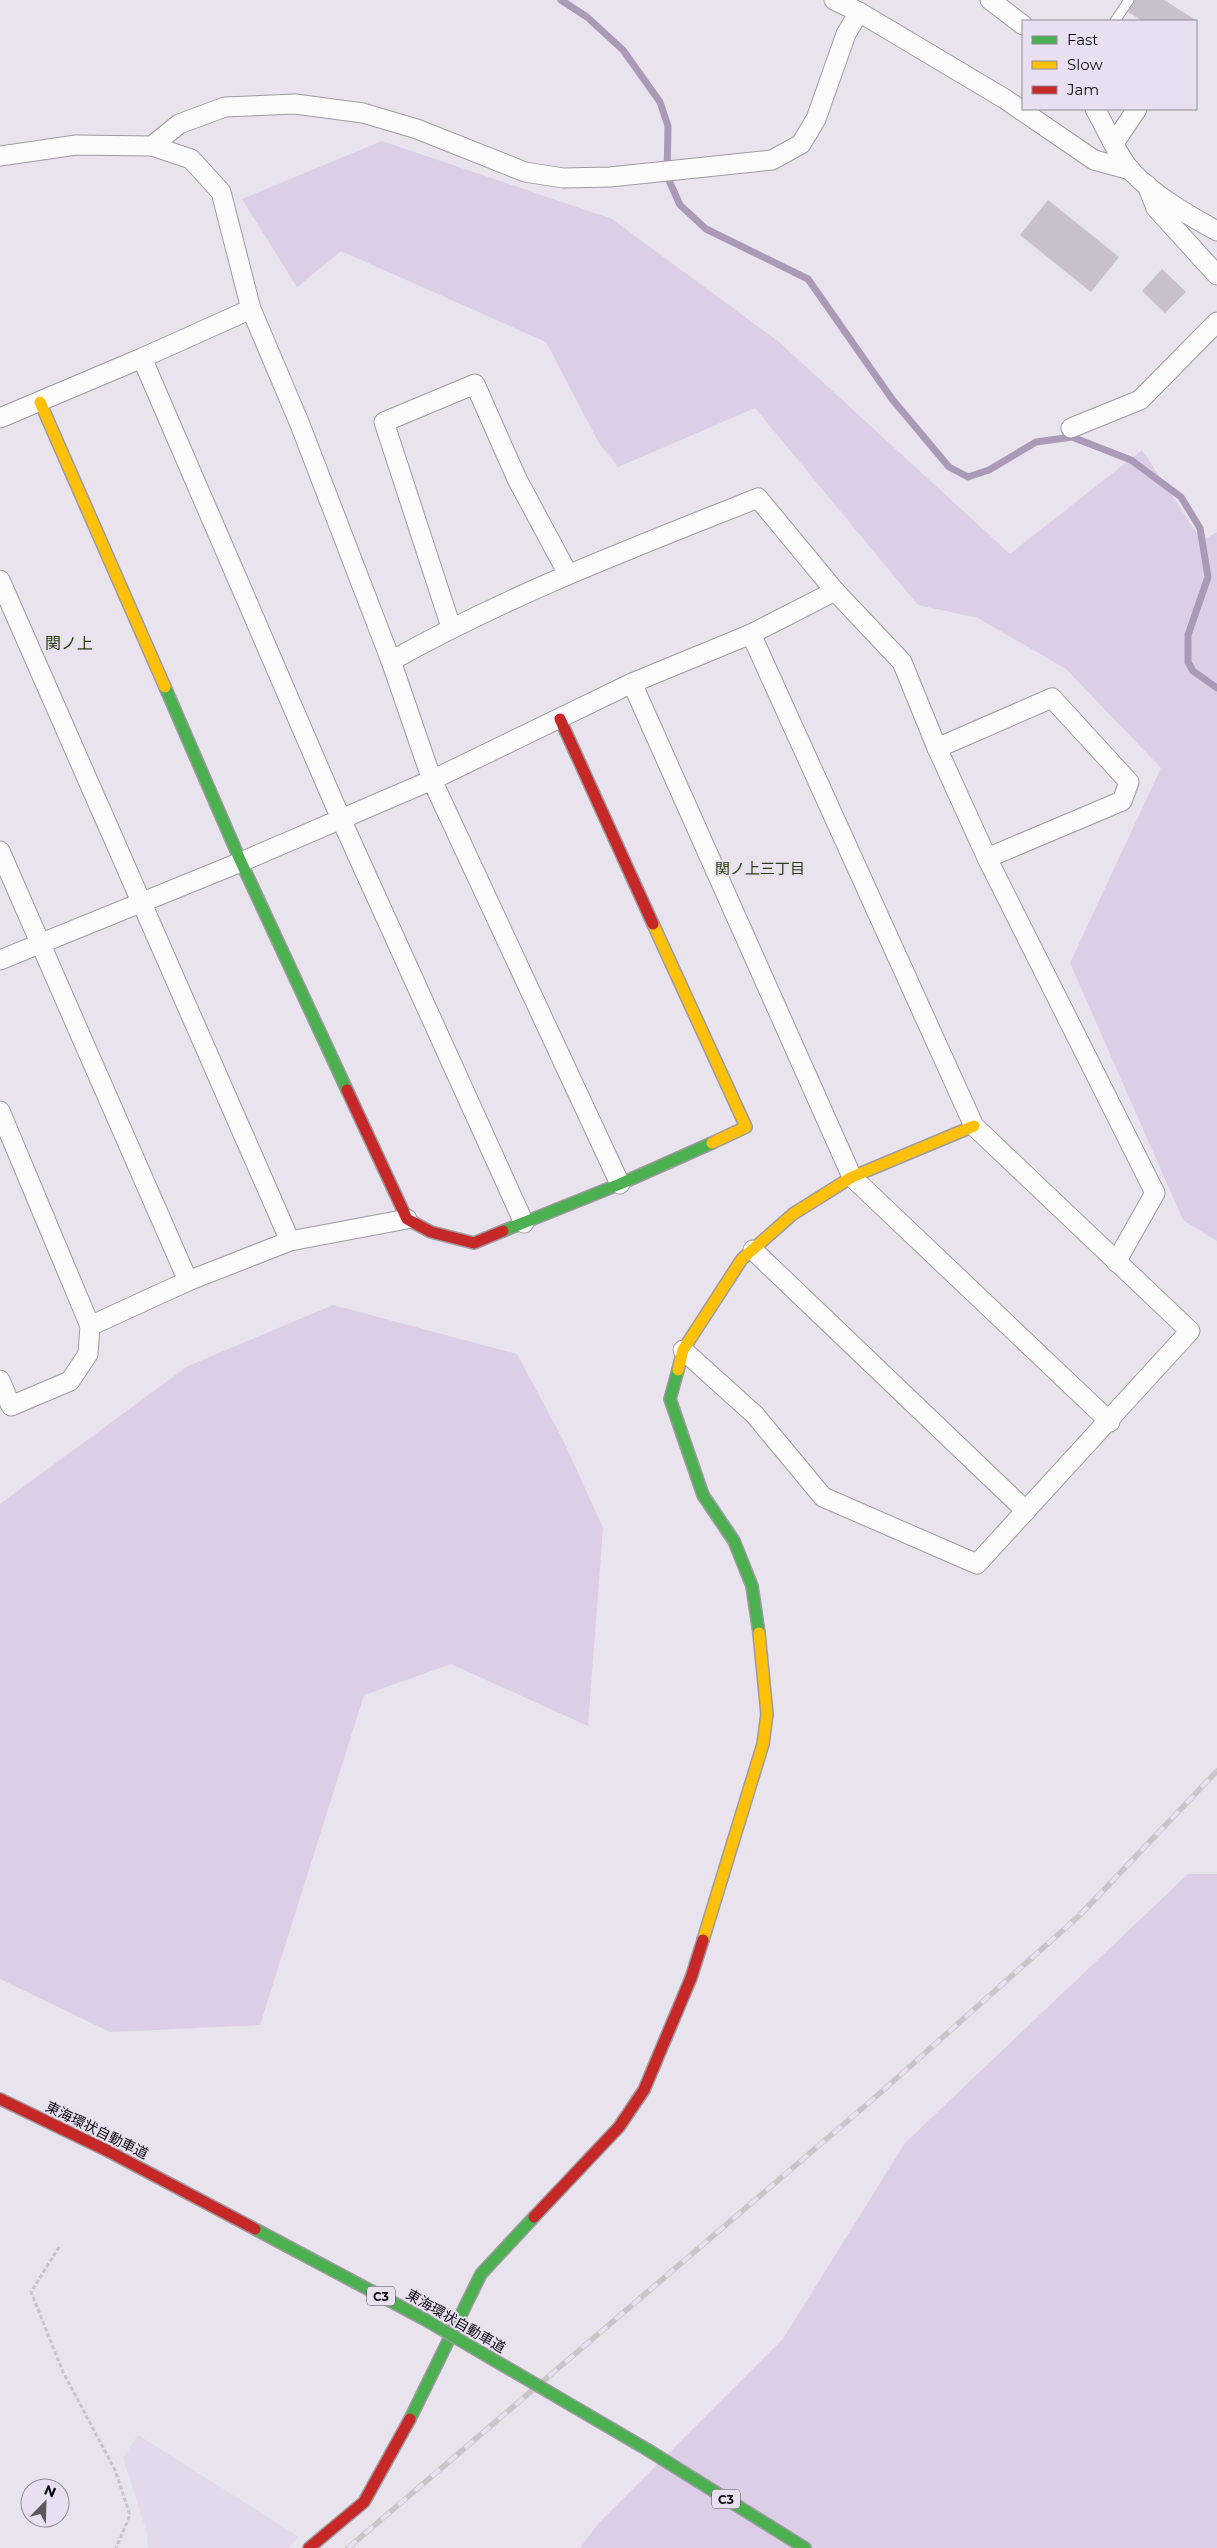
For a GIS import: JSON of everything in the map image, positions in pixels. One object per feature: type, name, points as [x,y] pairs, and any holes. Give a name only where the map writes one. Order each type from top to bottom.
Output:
[{"type":"main road","points":[[40,402],[241,862],[407,1219],[431,1232],[474,1243],[620,1184],[746,1127],[560,719]]},
{"type":"main road","points":[[309,2548],[364,2502],[399,2441],[481,2274],[619,2127],[639,2097],[691,1978],[763,1744],[767,1714],[760,1637],[752,1586],[734,1541],[704,1495],[670,1399],[683,1350],[742,1259],[793,1214],[852,1177],[974,1126]]},
{"type":"main road","name":"東海環状自動車道","points":[[0,2099],[108,2151],[424,2319],[648,2450],[805,2548]]},
{"type":"street","points":[[834,0],[859,12],[1006,99],[1094,160],[1131,170]]},
{"type":"street","points":[[990,0],[1022,24]]},
{"type":"street","points":[[152,146],[179,124],[226,107],[295,104],[363,113],[417,129],[525,172],[563,178],[652,173],[772,160],[801,144],[816,119],[846,34],[859,12]]},
{"type":"street","points":[[1096,110],[1131,170],[1147,185],[1190,216],[1217,231]]},
{"type":"street","points":[[1114,143],[1136,110]]},
{"type":"street","points":[[0,156],[76,145],[152,146],[190,159],[220,192],[251,309],[299,422],[390,661],[432,780],[620,1184]]},
{"type":"street","points":[[1147,185],[1156,208],[1217,275]]},
{"type":"street","points":[[0,418],[142,358],[251,309]]},
{"type":"street","points":[[1071,428],[1140,400],[1217,322]]},
{"type":"street","points":[[142,358],[341,819],[524,1223]]},
{"type":"street","points":[[451,627],[384,422],[475,384],[518,479],[568,574]]},
{"type":"street","points":[[390,661],[451,627],[568,574],[758,498],[836,591],[902,662],[937,748],[987,858],[1155,1193],[1116,1262]]},
{"type":"street","points":[[0,580],[290,1241]]},
{"type":"street","points":[[0,960],[143,903],[432,780],[632,683],[752,634],[836,591]]},
{"type":"street","points":[[683,1350],[754,1415],[823,1496],[977,1564],[1110,1422],[1190,1331],[974,1126],[752,634]]},
{"type":"street","points":[[632,683],[852,1177],[1110,1422]]},
{"type":"street","points":[[937,748],[1052,698],[1129,782],[1122,801],[987,858]]},
{"type":"street","points":[[0,851],[188,1281]]},
{"type":"street","points":[[0,1111],[90,1326],[88,1354],[70,1381],[11,1406],[0,1380]]},
{"type":"street","points":[[90,1326],[188,1281],[290,1241],[407,1219]]},
{"type":"street","points":[[752,1250],[1026,1511]]},
{"type":"lane","points":[[1116,20],[1129,0]]},
{"type":"path","points":[[59,2247],[31,2292],[63,2372],[116,2470],[130,2515],[116,2548]]},
{"type":"shaded area","points":[[382,141],[612,219],[779,342],[1010,554],[1142,450],[1202,541],[1217,532],[1217,1241],[1183,1220],[1070,963],[1161,768],[1066,669],[978,618],[918,605],[755,408],[618,467],[599,443],[546,342],[341,251],[297,287],[242,199]]},
{"type":"shaded area","points":[[333,1305],[517,1354],[563,1440],[603,1528],[588,1726],[451,1664],[364,1695],[260,2025],[110,2032],[0,1979],[0,1504],[188,1366]]},
{"type":"shaded area","points":[[1188,1874],[1217,1874],[1217,2548],[580,2548],[598,2524],[783,2339],[905,2143]]},
{"type":"shaded area","points":[[138,2435],[299,2537],[288,2548],[148,2548],[147,2533],[123,2458]]},
{"type":"building","points":[[1135,0],[1164,0],[1195,20],[1141,20],[1128,12]]},
{"type":"building","points":[[1048,200],[1119,257],[1091,292],[1020,235]]},
{"type":"building","points":[[1162,269],[1186,292],[1165,313],[1142,291]]},
{"type":"waterway","points":[[561,0],[587,17],[623,50],[660,102],[668,126],[667,176],[680,205],[706,229],[808,279],[892,399],[949,467],[968,477],[989,470],[1036,442],[1072,437],[1131,460],[1181,497],[1200,528],[1208,577],[1188,635],[1188,662],[1193,671],[1217,688]]},
{"type":"railway","points":[[348,2548],[879,2094],[1080,1915],[1217,1771]]},
{"type":"traffic: fast","points":[[165,687],[241,862],[347,1090]]},
{"type":"traffic: fast","points":[[503,1231],[620,1184],[712,1143]]},
{"type":"traffic: fast","points":[[678,1370],[670,1399],[703,1495],[734,1541],[752,1586],[759,1633]]},
{"type":"traffic: fast","points":[[410,2419],[481,2274],[534,2217]]},
{"type":"traffic: fast","points":[[255,2229],[424,2319],[648,2450]]},
{"type":"traffic: fast","points":[[648,2450],[805,2548]]},
{"type":"traffic: slow","points":[[40,402],[165,687]]},
{"type":"traffic: slow","points":[[653,924],[746,1127],[712,1143]]},
{"type":"traffic: slow","points":[[678,1370],[683,1350],[742,1259],[793,1214],[852,1177],[974,1126]]},
{"type":"traffic: slow","points":[[703,1940],[763,1744],[767,1714],[759,1633]]},
{"type":"traffic: jam","points":[[560,719],[653,924]]},
{"type":"traffic: jam","points":[[347,1090],[407,1219],[431,1232],[474,1243],[503,1231]]},
{"type":"traffic: jam","points":[[534,2217],[619,2127],[644,2090],[691,1978],[703,1940]]},
{"type":"traffic: jam","points":[[0,2099],[108,2151]]},
{"type":"traffic: jam","points":[[108,2151],[255,2229]]},
{"type":"traffic: jam","points":[[309,2548],[364,2502],[410,2419]]},
{"type":"district","name":"関ノ上","points":[[69,643]]},
{"type":"district","name":"関ノ上三丁目","points":[[760,868]]}]
